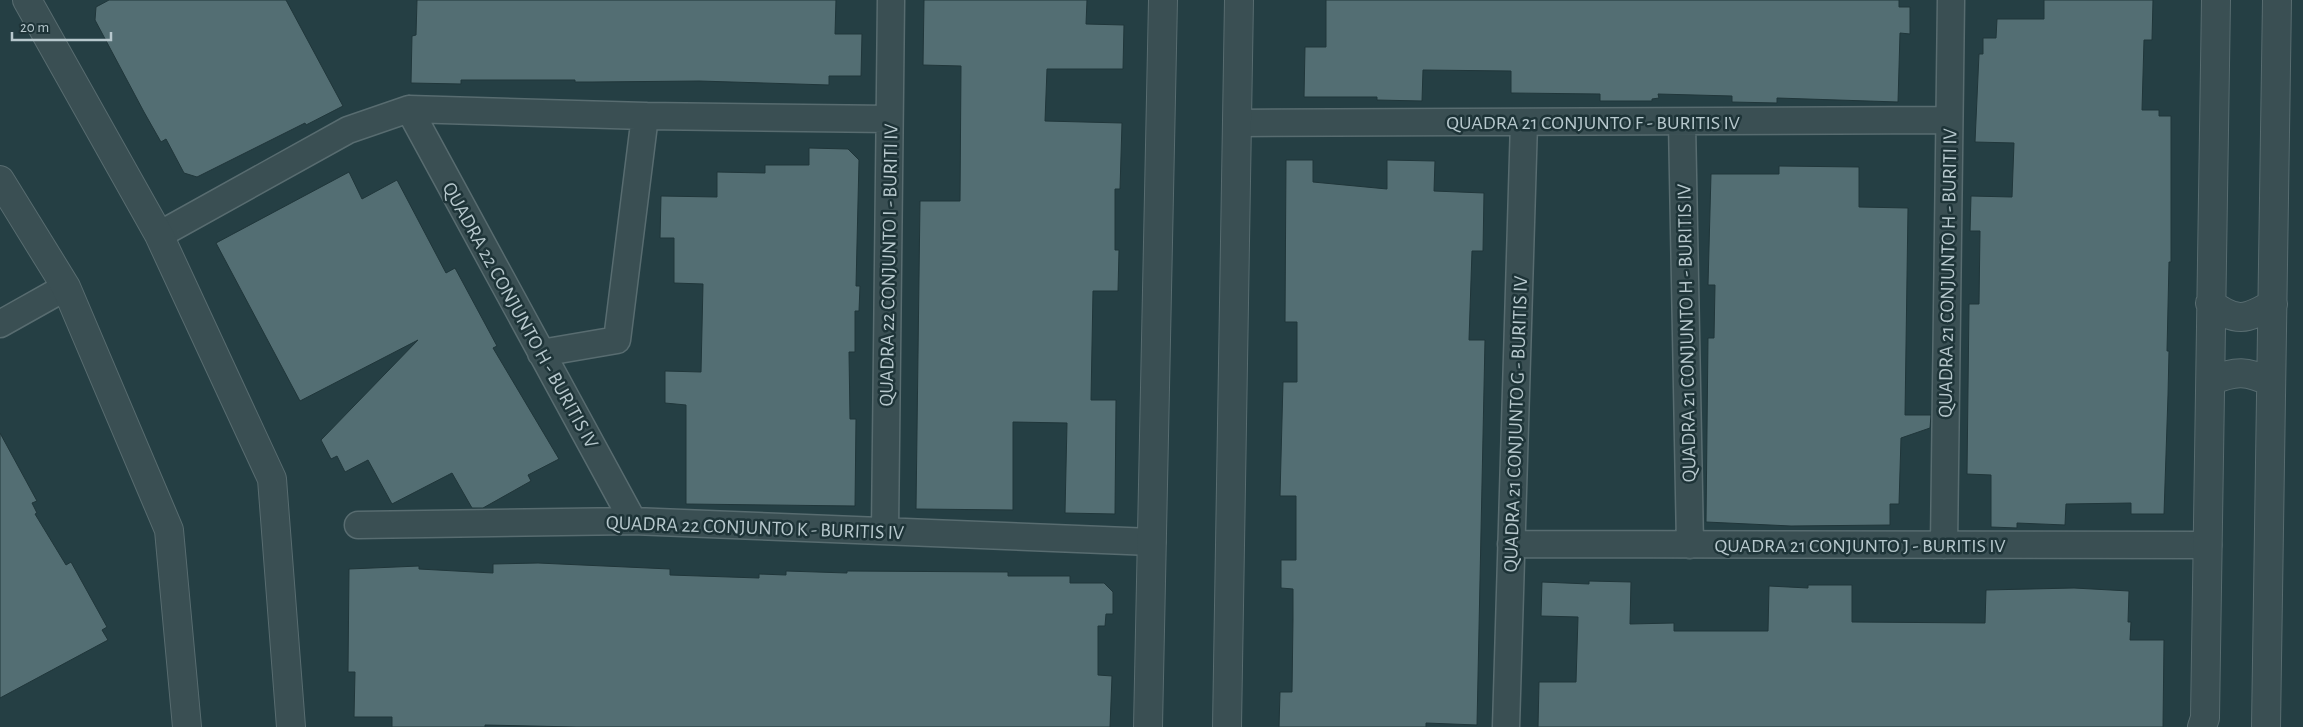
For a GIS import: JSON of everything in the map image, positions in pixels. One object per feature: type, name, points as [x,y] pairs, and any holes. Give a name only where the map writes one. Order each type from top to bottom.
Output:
[{"type":"street","points":[[27,0],[159,235],[272,479],[291,727]]},
{"type":"street","name":"QUADRA 22 CONJUNTO I - BURITI IV","points":[[885,531],[890,0]]},
{"type":"street","points":[[1148,727],[1163,0]]},
{"type":"street","points":[[1226,727],[1239,0]]},
{"type":"street","name":"QUADRA 21 CONJUNTO H - BURITI IV","points":[[1944,545],[1950,0]]},
{"type":"street","points":[[2202,727],[2205,718],[2216,0]]},
{"type":"street","points":[[2266,727],[2277,0]]},
{"type":"street","points":[[159,235],[348,130],[409,108],[645,116],[889,119]]},
{"type":"street","name":"QUADRA 22 CONJUNTO H - BURITIS IV","points":[[409,108],[633,521]]},
{"type":"street","points":[[541,353],[616,340],[645,116]]},
{"type":"street","name":"QUADRA 21 CONJUNTO F - BURITIS IV","points":[[1237,123],[1948,120]]},
{"type":"street","name":"QUADRA 21 CONJUNTO G - BURITIS IV","points":[[1506,727],[1524,122]]},
{"type":"street","name":"QUADRA 21 CONJUNTO H - BURITIS IV","points":[[1682,122],[1690,545]]},
{"type":"street","points":[[0,180],[66,287],[169,530],[187,727]]},
{"type":"street","points":[[0,324],[66,287]]},
{"type":"street","points":[[2210,303],[2224,314],[2238,318],[2252,316],[2273,304]]},
{"type":"street","points":[[2211,381],[2224,375],[2239,372],[2253,374],[2271,382]]},
{"type":"street","name":"QUADRA 22 CONJUNTO K - BURITIS IV","points":[[358,525],[633,521],[1152,542]]},
{"type":"street","name":"QUADRA 21 CONJUNTO J - BURITIS IV","points":[[1511,544],[2208,545]]},
{"type":"building","points":[[109,0],[286,0],[343,106],[197,177],[184,173],[166,139],[161,142],[95,20],[96,7]]},
{"type":"building","points":[[417,0],[836,0],[835,34],[862,34],[861,76],[829,76],[829,85],[699,81],[575,82],[575,80],[461,80],[461,84],[411,83],[412,36],[416,35]]},
{"type":"building","points":[[924,0],[1087,0],[1086,24],[1124,25],[1123,69],[1047,69],[1045,121],[1122,123],[1120,189],[1115,189],[1115,250],[1119,250],[1118,291],[1093,291],[1091,400],[1116,400],[1115,514],[1065,513],[1067,423],[1013,422],[1013,510],[916,509],[920,201],[960,201],[961,66],[923,65]]},
{"type":"building","points":[[1326,0],[1899,0],[1899,7],[1910,7],[1910,34],[1900,33],[1898,102],[1777,98],[1777,103],[1732,102],[1732,96],[1658,94],[1659,98],[1652,99],[1652,101],[1600,101],[1600,94],[1511,93],[1511,71],[1423,70],[1422,101],[1377,100],[1377,97],[1304,97],[1305,47],[1326,47]]},
{"type":"building","points":[[2044,0],[2153,0],[2152,40],[2144,40],[2142,110],[2159,110],[2159,116],[2171,116],[2171,262],[2169,262],[2167,351],[2169,351],[2164,514],[2131,514],[2131,503],[2066,504],[2065,525],[2017,523],[2017,528],[1991,527],[1991,475],[1967,474],[1969,304],[1979,304],[1980,231],[1970,231],[1971,196],[2012,197],[2014,143],[1975,142],[1979,54],[1983,54],[1983,38],[1996,38],[1997,19],[2044,19]]},
{"type":"building","points":[[809,148],[848,149],[859,160],[856,286],[860,286],[859,311],[855,311],[855,352],[849,352],[850,419],[856,419],[855,506],[686,504],[686,405],[665,403],[665,371],[701,372],[703,284],[674,283],[674,238],[660,238],[661,196],[717,197],[717,172],[765,173],[765,165],[809,165]]},
{"type":"building","points":[[1286,160],[1313,160],[1313,182],[1387,189],[1387,160],[1435,161],[1434,191],[1484,193],[1483,251],[1472,251],[1469,340],[1485,340],[1477,725],[1426,723],[1426,727],[1279,727],[1280,692],[1292,692],[1293,619],[1293,589],[1281,588],[1281,560],[1296,560],[1296,496],[1280,496],[1283,382],[1297,382],[1297,322],[1285,322]]},
{"type":"building","points":[[1779,166],[1859,167],[1859,207],[1908,208],[1905,415],[1931,415],[1930,428],[1901,438],[1899,504],[1890,504],[1890,525],[1791,526],[1706,522],[1708,338],[1714,338],[1715,285],[1708,285],[1711,174],[1779,174]]},
{"type":"building","points":[[349,172],[362,199],[397,180],[446,273],[455,268],[497,346],[493,348],[559,459],[528,475],[531,481],[483,508],[472,508],[452,473],[392,504],[368,460],[345,472],[337,456],[331,459],[321,440],[418,340],[300,401],[216,243]]},
{"type":"building","points":[[0,433],[37,501],[32,503],[37,513],[35,514],[66,565],[71,562],[107,627],[102,630],[108,640],[0,698]]},
{"type":"building","points":[[538,563],[670,569],[670,575],[759,578],[759,574],[786,575],[786,571],[847,573],[847,571],[1008,572],[1008,576],[1070,576],[1070,583],[1104,583],[1113,592],[1113,614],[1106,614],[1105,626],[1098,626],[1098,675],[1112,676],[1110,727],[576,727],[485,725],[485,727],[392,727],[392,717],[354,717],[355,672],[348,672],[349,569],[419,566],[419,569],[493,573],[493,564]]},
{"type":"building","points":[[1589,581],[1631,582],[1630,624],[1674,623],[1674,631],[1768,631],[1769,586],[1808,588],[1808,585],[1852,585],[1852,622],[1985,623],[1986,590],[2074,588],[2129,591],[2128,622],[2131,622],[2130,640],[2164,640],[2163,727],[1538,727],[1539,682],[1576,682],[1578,617],[1541,616],[1542,582],[1589,584]]}]
